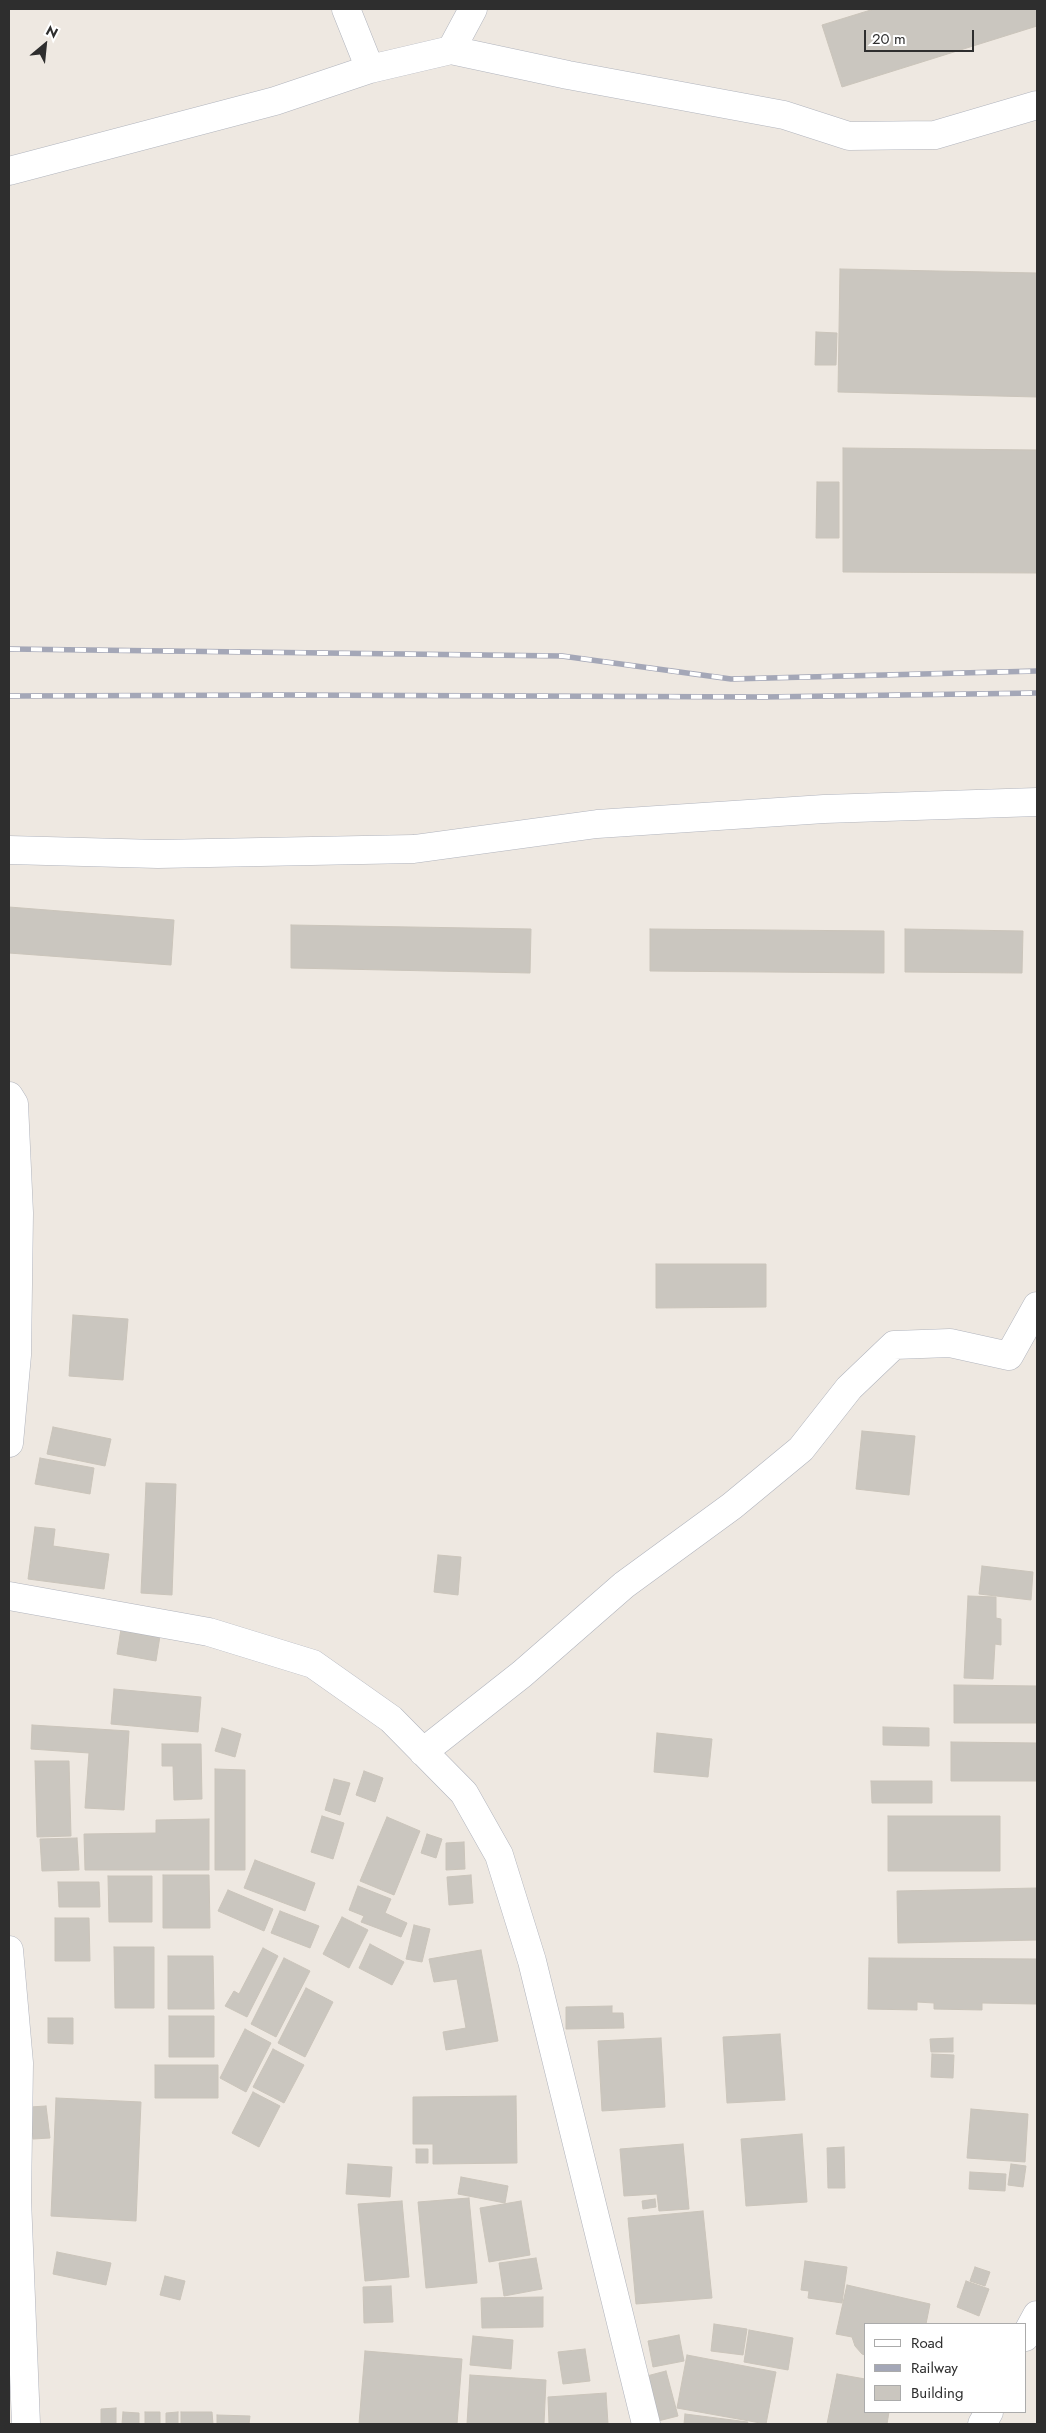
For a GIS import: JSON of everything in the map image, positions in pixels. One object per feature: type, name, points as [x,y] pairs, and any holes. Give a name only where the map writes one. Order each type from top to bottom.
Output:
[{"type":"street","points":[[346,9],[370,69]]},
{"type":"street","points":[[451,50],[473,9]]},
{"type":"street","points":[[9,171],[275,101],[370,69],[451,50],[568,75],[784,115],[849,136],[935,134],[1037,106]]},
{"type":"street","points":[[9,850],[158,854],[414,849],[598,824],[824,809],[1037,802]]},
{"type":"street","points":[[9,1096],[14,1104],[19,1213],[17,1355],[9,1443]]},
{"type":"street","points":[[423,1752],[522,1674],[624,1585],[732,1506],[801,1449],[849,1388],[894,1345],[950,1343],[1009,1356],[1037,1306]]},
{"type":"street","points":[[9,1596],[209,1632],[313,1664],[391,1719],[464,1794],[498,1855],[532,1961],[646,2424]]},
{"type":"street","points":[[9,1950],[19,2063],[17,2199],[26,2424]]},
{"type":"street","points":[[1026,2335],[1037,2315]]},
{"type":"building","points":[[874,9],[1037,9],[1037,26],[842,87],[822,25]]},
{"type":"building","points":[[840,269],[1037,273],[1037,397],[838,392]]},
{"type":"building","points":[[816,332],[837,333],[836,365],[815,365]]},
{"type":"building","points":[[843,448],[1037,450],[1037,573],[843,572]]},
{"type":"building","points":[[817,482],[839,482],[839,538],[816,538]]},
{"type":"building","points":[[9,907],[174,920],[171,965],[9,953]]},
{"type":"building","points":[[291,925],[531,929],[530,973],[291,968]]},
{"type":"building","points":[[650,929],[884,931],[884,973],[650,971]]},
{"type":"building","points":[[905,929],[1023,931],[1022,973],[905,972]]},
{"type":"building","points":[[656,1264],[766,1264],[766,1307],[656,1308]]},
{"type":"building","points":[[73,1315],[128,1319],[123,1380],[69,1376]]},
{"type":"building","points":[[53,1427],[111,1439],[105,1466],[47,1454]]},
{"type":"building","points":[[862,1431],[915,1436],[909,1495],[856,1489]]},
{"type":"building","points":[[40,1458],[94,1468],[90,1494],[35,1484]]},
{"type":"building","points":[[146,1483],[176,1484],[172,1595],[141,1593]]},
{"type":"building","points":[[35,1527],[55,1529],[53,1546],[109,1554],[104,1589],[28,1579]]},
{"type":"building","points":[[438,1555],[461,1557],[458,1595],[434,1592]]},
{"type":"building","points":[[982,1566],[1033,1572],[1031,1600],[979,1594]]},
{"type":"building","points":[[968,1596],[996,1597],[996,1618],[1001,1619],[1001,1645],[995,1644],[993,1679],[964,1678]]},
{"type":"building","points":[[121,1629],[160,1636],[156,1661],[117,1654]]},
{"type":"building","points":[[954,1685],[1037,1686],[1037,1723],[954,1723]]},
{"type":"building","points":[[114,1689],[201,1697],[198,1732],[111,1724]]},
{"type":"building","points":[[32,1725],[129,1731],[124,1810],[85,1808],[89,1753],[31,1749]]},
{"type":"building","points":[[883,1727],[929,1728],[929,1746],[883,1745]]},
{"type":"building","points":[[222,1728],[241,1734],[235,1757],[215,1751]]},
{"type":"building","points":[[657,1733],[712,1739],[708,1777],[654,1772]]},
{"type":"building","points":[[951,1742],[1037,1743],[1037,1781],[951,1781]]},
{"type":"building","points":[[162,1744],[201,1744],[202,1799],[174,1800],[173,1766],[162,1766]]},
{"type":"building","points":[[35,1761],[69,1761],[71,1836],[37,1837]]},
{"type":"building","points":[[215,1769],[245,1770],[245,1870],[215,1870]]},
{"type":"building","points":[[364,1771],[383,1778],[375,1802],[356,1795]]},
{"type":"building","points":[[334,1779],[350,1783],[340,1815],[325,1810]]},
{"type":"building","points":[[871,1781],[932,1781],[932,1803],[872,1803]]},
{"type":"building","points":[[322,1816],[344,1823],[333,1859],[311,1852]]},
{"type":"building","points":[[888,1816],[1000,1816],[1000,1871],[888,1871]]},
{"type":"building","points":[[387,1817],[420,1831],[394,1895],[360,1881]]},
{"type":"building","points":[[209,1819],[209,1870],[85,1870],[84,1834],[156,1833],[156,1820]]},
{"type":"building","points":[[427,1834],[442,1839],[436,1858],[421,1853]]},
{"type":"building","points":[[77,1838],[79,1870],[42,1871],[40,1839]]},
{"type":"building","points":[[464,1842],[465,1869],[446,1870],[446,1843]]},
{"type":"building","points":[[255,1860],[315,1883],[305,1911],[244,1888]]},
{"type":"building","points":[[163,1875],[209,1875],[210,1928],[163,1928]]},
{"type":"building","points":[[471,1875],[473,1903],[449,1905],[447,1877]]},
{"type":"building","points":[[108,1876],[152,1876],[152,1922],[109,1922]]},
{"type":"building","points":[[58,1882],[99,1882],[100,1907],[59,1907]]},
{"type":"building","points":[[358,1886],[391,1899],[385,1913],[407,1923],[401,1937],[361,1922],[364,1916],[349,1910]]},
{"type":"building","points":[[1037,1888],[1037,1940],[898,1943],[897,1891]]},
{"type":"building","points":[[228,1890],[273,1909],[264,1931],[218,1911]]},
{"type":"building","points":[[280,1911],[319,1926],[310,1948],[271,1933]]},
{"type":"building","points":[[342,1917],[368,1930],[349,1968],[323,1954]]},
{"type":"building","points":[[55,1918],[89,1918],[90,1961],[55,1961]]},
{"type":"building","points":[[414,1925],[430,1929],[422,1962],[406,1959]]},
{"type":"building","points":[[370,1944],[404,1962],[392,1985],[359,1968]]},
{"type":"building","points":[[114,1947],[154,1947],[154,2008],[115,2008]]},
{"type":"building","points":[[263,1948],[278,1956],[247,2017],[225,2006],[234,1991],[239,1994]]},
{"type":"building","points":[[481,1950],[498,2041],[446,2050],[443,2032],[466,2028],[457,1979],[434,1982],[429,1959]]},
{"type":"building","points":[[168,1956],[213,1956],[214,2009],[168,2009]]},
{"type":"building","points":[[284,1958],[310,1971],[276,2037],[251,2024]]},
{"type":"building","points":[[869,1958],[1037,1959],[1037,2004],[982,2003],[982,2010],[934,2009],[934,2003],[917,2002],[917,2010],[868,2009]]},
{"type":"building","points":[[306,1988],[333,2002],[305,2057],[278,2043]]},
{"type":"building","points":[[612,2006],[612,2013],[623,2013],[624,2028],[566,2029],[566,2007]]},
{"type":"building","points":[[169,2016],[214,2016],[214,2057],[169,2057]]},
{"type":"building","points":[[48,2018],[73,2018],[73,2044],[48,2043]]},
{"type":"building","points":[[245,2029],[271,2043],[246,2092],[220,2078]]},
{"type":"building","points":[[780,2034],[785,2100],[727,2103],[723,2037]]},
{"type":"building","points":[[661,2038],[665,2107],[602,2111],[598,2041]]},
{"type":"building","points":[[953,2038],[953,2052],[931,2052],[930,2039]]},
{"type":"building","points":[[273,2049],[304,2065],[284,2103],[253,2087]]},
{"type":"building","points":[[932,2054],[954,2055],[953,2078],[931,2077]]},
{"type":"building","points":[[155,2065],[218,2065],[218,2098],[155,2098]]},
{"type":"building","points":[[253,2092],[280,2106],[259,2147],[232,2133]]},
{"type":"building","points":[[516,2096],[517,2163],[433,2164],[433,2144],[413,2144],[413,2097]]},
{"type":"building","points":[[56,2098],[141,2102],[136,2221],[51,2216]]},
{"type":"building","points":[[46,2106],[50,2138],[33,2139],[30,2107]]},
{"type":"building","points":[[971,2109],[1028,2114],[1025,2162],[967,2158]]},
{"type":"building","points":[[802,2134],[807,2202],[746,2206],[741,2139]]},
{"type":"building","points":[[683,2144],[689,2209],[659,2211],[657,2194],[624,2196],[620,2149]]},
{"type":"building","points":[[844,2147],[845,2188],[828,2188],[827,2148]]},
{"type":"building","points":[[416,2149],[428,2149],[428,2163],[416,2163]]},
{"type":"building","points":[[348,2164],[392,2167],[390,2197],[346,2194]]},
{"type":"building","points":[[1011,2164],[1026,2166],[1023,2187],[1008,2185]]},
{"type":"building","points":[[970,2172],[1006,2174],[1005,2191],[969,2189]]},
{"type":"building","points":[[461,2177],[508,2186],[505,2203],[458,2194]]},
{"type":"building","points":[[469,2198],[477,2283],[426,2288],[418,2202]]},
{"type":"building","points":[[655,2199],[656,2207],[643,2209],[642,2201]]},
{"type":"building","points":[[402,2201],[409,2277],[365,2281],[358,2204]]},
{"type":"building","points":[[521,2201],[530,2255],[489,2262],[480,2208]]},
{"type":"building","points":[[703,2211],[712,2298],[636,2304],[628,2218]]},
{"type":"building","points":[[57,2252],[111,2263],[106,2285],[53,2274]]},
{"type":"building","points":[[536,2258],[542,2289],[504,2296],[499,2263]]},
{"type":"building","points":[[805,2261],[847,2267],[842,2303],[808,2298],[809,2291],[801,2290]]},
{"type":"building","points":[[975,2267],[990,2272],[985,2286],[970,2281]]},
{"type":"building","points":[[165,2276],[185,2281],[180,2300],[160,2295]]},
{"type":"building","points":[[966,2281],[989,2289],[979,2316],[957,2307]]},
{"type":"building","points":[[847,2285],[930,2304],[926,2323],[864,2323],[864,2355],[855,2346],[852,2337],[836,2334]]},
{"type":"building","points":[[391,2286],[393,2322],[364,2323],[363,2287]]},
{"type":"building","points":[[543,2297],[543,2327],[482,2328],[481,2298]]},
{"type":"building","points":[[714,2324],[747,2329],[743,2355],[711,2351]]},
{"type":"building","points":[[749,2330],[793,2338],[788,2370],[744,2362]]},
{"type":"building","points":[[679,2335],[684,2361],[653,2367],[648,2341]]},
{"type":"building","points":[[473,2336],[513,2340],[511,2369],[470,2365]]},
{"type":"building","points":[[585,2349],[590,2381],[563,2384],[558,2352]]},
{"type":"building","points":[[365,2351],[462,2359],[457,2424],[359,2424]]},
{"type":"building","points":[[687,2355],[776,2372],[766,2424],[677,2408]]},
{"type":"building","points":[[666,2371],[678,2416],[654,2422],[643,2377]]},
{"type":"building","points":[[837,2374],[864,2379],[864,2413],[889,2413],[887,2424],[827,2424]]},
{"type":"building","points":[[470,2375],[546,2380],[544,2424],[467,2424]]},
{"type":"building","points":[[606,2393],[608,2424],[549,2424],[548,2397]]},
{"type":"building","points":[[116,2408],[116,2424],[101,2424],[101,2409]]},
{"type":"building","points":[[123,2412],[139,2413],[139,2424],[122,2424]]},
{"type":"building","points":[[145,2412],[160,2412],[160,2424],[145,2424]]},
{"type":"building","points":[[178,2412],[178,2424],[166,2424],[166,2413]]},
{"type":"building","points":[[181,2412],[212,2412],[213,2424],[181,2424]]},
{"type":"building","points":[[685,2414],[748,2422],[747,2424],[684,2424]]},
{"type":"building","points":[[217,2415],[250,2416],[249,2424],[217,2424]]},
{"type":"railway","points":[[9,649],[562,656],[731,679],[1037,671]]},
{"type":"railway","points":[[9,696],[763,697],[1037,693]]}]
